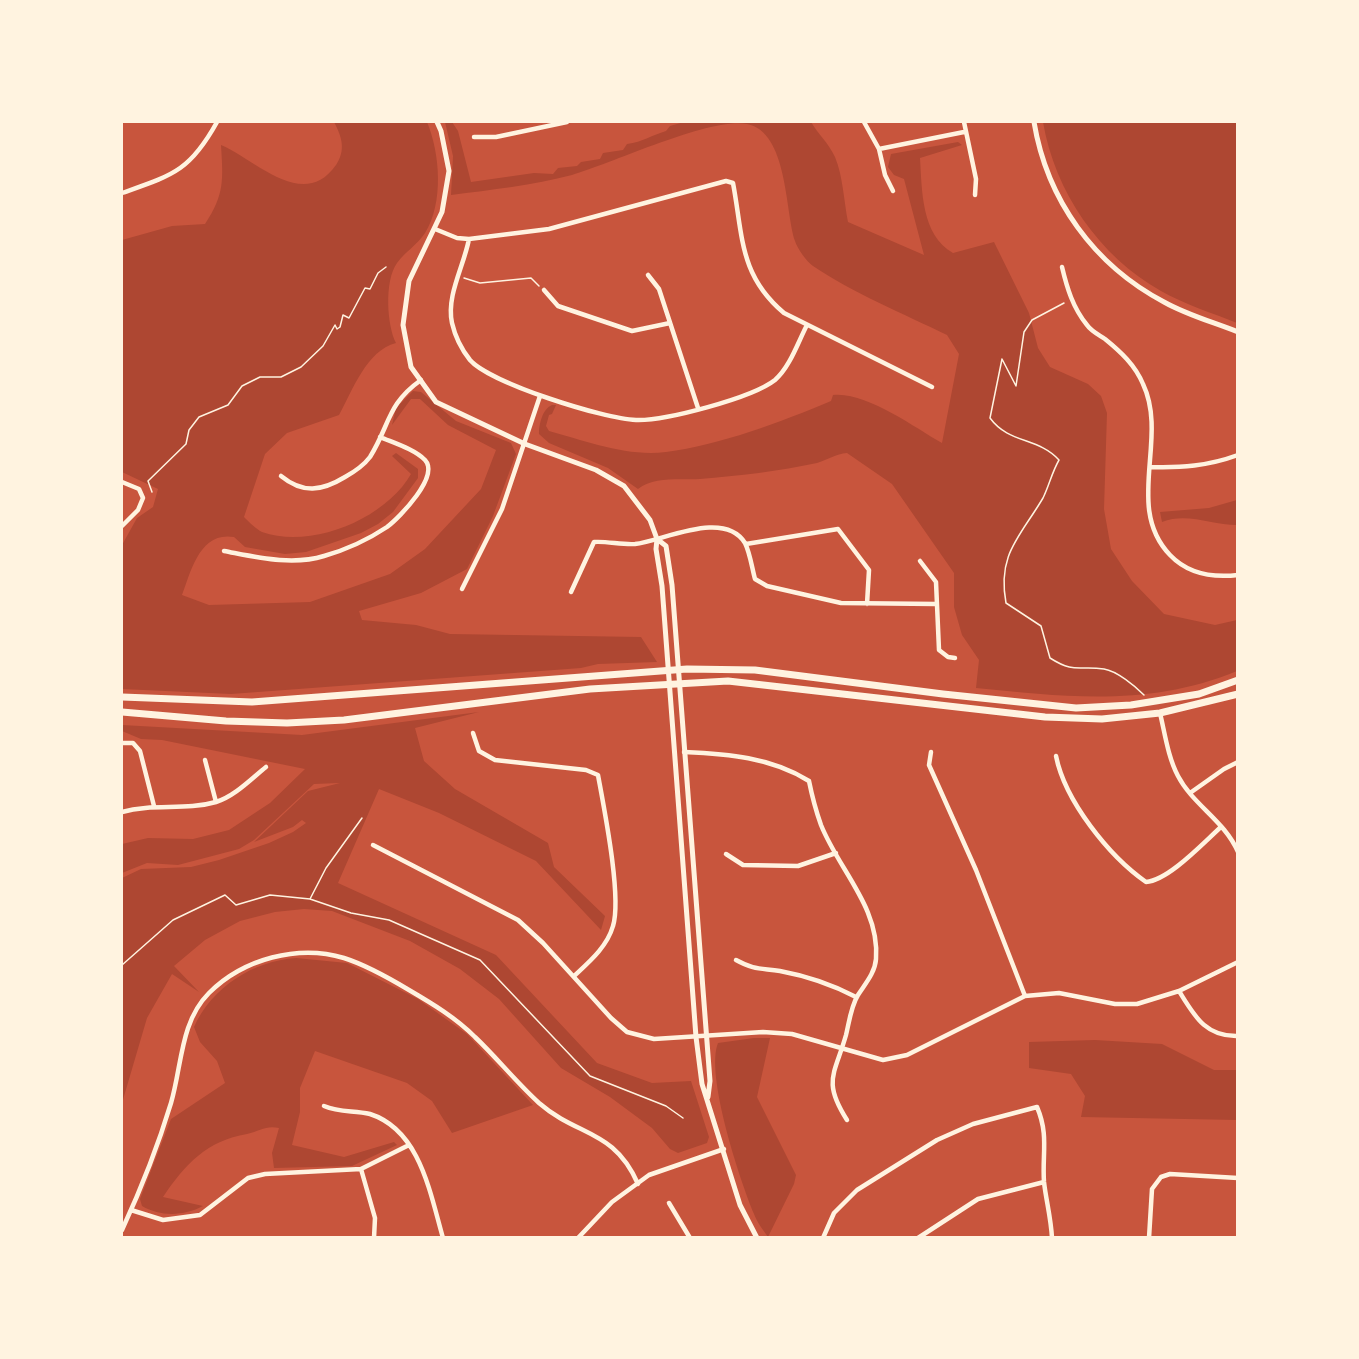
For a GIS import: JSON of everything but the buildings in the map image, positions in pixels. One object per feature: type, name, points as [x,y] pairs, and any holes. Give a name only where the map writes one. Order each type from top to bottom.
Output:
[{"type":"main road","points":[[122,697],[252,702],[678,669],[755,670],[1076,708],[1131,705],[1199,694],[1238,680]]},
{"type":"main road","points":[[122,712],[226,721],[287,723],[344,720],[461,703],[679,682],[728,681],[1045,717],[1102,719],[1160,713],[1238,694]]},
{"type":"street","points":[[122,193],[169,175],[191,162],[217,122]]},
{"type":"street","points":[[437,122],[449,171],[442,212],[409,281],[404,325],[411,367],[436,402],[525,444],[596,470],[624,486],[650,520],[657,539],[696,1037],[702,1084],[708,1097],[740,1205],[757,1238]]},
{"type":"street","points":[[474,136],[496,137],[567,122]]},
{"type":"street","points":[[864,122],[879,149],[885,175],[893,191]]},
{"type":"street","points":[[964,122],[964,132],[976,179],[975,195]]},
{"type":"street","points":[[1034,122],[1044,163],[1056,191],[1079,230],[1096,252],[1128,279],[1157,298],[1238,332]]},
{"type":"street","points":[[879,149],[964,132]]},
{"type":"street","points":[[435,229],[457,238],[470,239],[549,229],[726,181],[733,183],[739,231],[749,269],[766,297],[784,313],[932,387]]},
{"type":"street","points":[[470,239],[451,304],[452,322],[458,340],[471,360],[487,373],[540,396],[635,420],[698,408],[758,391],[777,379],[788,363],[807,325]]},
{"type":"street","points":[[1062,267],[1069,295],[1088,327],[1118,349],[1137,369],[1148,394],[1153,418],[1148,510],[1151,526],[1161,545],[1177,562],[1200,574],[1238,575]]},
{"type":"street","points":[[648,274],[659,289],[698,408]]},
{"type":"street","points":[[544,290],[558,306],[632,331],[670,323]]},
{"type":"street","points":[[281,476],[294,486],[311,490],[328,487],[353,472],[369,459],[391,410],[404,392],[421,380]]},
{"type":"street","points":[[462,589],[502,509],[540,396]]},
{"type":"street","points":[[224,551],[290,560],[323,556],[387,526],[419,492],[426,482],[429,470],[425,460],[404,447],[380,437]]},
{"type":"street","points":[[1150,466],[1184,468],[1222,461],[1238,455]]},
{"type":"street","points":[[122,482],[139,489],[143,498],[138,510],[122,526]]},
{"type":"street","points":[[572,592],[594,542],[634,544],[690,529],[727,530],[746,544],[755,579],[767,586],[841,603],[936,604]]},
{"type":"street","points":[[746,544],[838,529],[869,570],[867,604]]},
{"type":"street","points":[[657,539],[666,546],[669,562],[710,1081],[708,1097]]},
{"type":"street","points":[[920,561],[936,582],[939,650],[948,657],[955,658]]},
{"type":"street","points":[[1160,713],[1170,755],[1178,776],[1221,827],[1238,852]]},
{"type":"street","points":[[473,733],[479,751],[495,760],[586,770],[598,775],[617,906],[613,928],[598,954],[574,976]]},
{"type":"street","points":[[122,743],[133,743],[140,751],[153,806]]},
{"type":"street","points":[[684,752],[748,757],[797,774],[808,781],[822,826],[874,924],[877,944],[876,963],[868,982],[856,997],[842,1049],[835,1065],[832,1084],[834,1100],[847,1120]]},
{"type":"street","points":[[931,752],[929,765],[976,870],[1025,996]]},
{"type":"street","points":[[1056,756],[1060,777],[1106,846],[1146,882],[1155,882],[1221,827]]},
{"type":"street","points":[[205,760],[216,802]]},
{"type":"street","points":[[1190,793],[1238,762]]},
{"type":"street","points":[[122,812],[153,806],[190,806],[216,802],[230,795],[266,767]]},
{"type":"street","points":[[373,845],[518,920],[543,943],[627,1032],[654,1039],[763,1032],[792,1034],[883,1060],[908,1055],[1025,996],[1059,993],[1115,1004],[1137,1004],[1179,991],[1238,962]]},
{"type":"street","points":[[726,854],[743,865],[798,866],[836,853]]},
{"type":"street","points":[[122,1230],[172,1100],[189,1023],[202,1001],[221,982],[253,964],[303,951],[344,958],[361,964],[439,1008],[475,1037],[551,1112],[601,1138],[620,1153],[638,1184]]},
{"type":"street","points":[[736,960],[754,970],[779,971],[810,978],[856,997]]},
{"type":"street","points":[[1179,991],[1197,1021],[1226,1036],[1238,1036]]},
{"type":"street","points":[[324,1106],[338,1112],[369,1114],[398,1128],[424,1175],[443,1238]]},
{"type":"street","points":[[823,1238],[834,1213],[857,1190],[937,1140],[973,1124],[1037,1107],[1045,1125],[1044,1182],[1051,1212],[1052,1238]]},
{"type":"street","points":[[131,1210],[163,1220],[200,1215],[248,1178],[265,1174],[361,1169],[409,1145]]},
{"type":"street","points":[[578,1238],[612,1202],[649,1175],[724,1149]]},
{"type":"street","points":[[361,1169],[375,1218],[374,1238]]},
{"type":"street","points":[[1149,1238],[1152,1189],[1161,1176],[1170,1174],[1238,1178]]},
{"type":"street","points":[[918,1238],[978,1199],[1044,1182]]},
{"type":"street","points":[[669,1203],[690,1238]]},
{"type":"path","points":[[152,492],[148,481],[186,444],[193,422],[207,412],[228,405],[242,386],[264,375],[281,377],[301,367],[323,346],[329,337],[330,330],[335,325],[337,329],[340,327],[343,315],[349,318],[365,288],[370,289],[378,273],[386,267]]},
{"type":"path","points":[[459,276],[480,283],[531,278],[544,290]]},
{"type":"path","points":[[1064,303],[1032,320],[1024,332],[1016,386],[1002,359],[990,418],[1000,432],[1049,449],[1059,460],[1043,497],[1030,515],[1004,564],[1003,586],[1006,603],[1041,626],[1050,658],[1060,665],[1071,669],[1106,669],[1144,695]]},
{"type":"path","points":[[310,899],[326,868],[362,818]]},
{"type":"path","points":[[122,965],[173,920],[219,898],[230,897],[236,905],[270,895],[310,899],[351,913],[389,920],[480,960],[590,1076],[666,1106],[683,1118]]},
{"type":"shaded area","points":[[334,122],[427,122],[437,163],[435,207],[425,233],[397,263],[390,281],[389,315],[396,343],[376,354],[368,363],[339,415],[287,433],[265,454],[244,517],[262,532],[282,536],[303,537],[325,533],[366,516],[399,490],[411,474],[392,456],[396,453],[418,469],[418,478],[393,512],[378,524],[361,533],[306,552],[285,554],[245,547],[234,537],[213,540],[205,546],[193,565],[182,595],[209,605],[310,602],[390,574],[425,549],[481,489],[496,450],[448,425],[420,399],[411,399],[392,425],[396,408],[413,391],[421,392],[456,421],[511,443],[516,454],[493,516],[467,569],[421,593],[359,611],[362,620],[416,625],[450,634],[641,637],[657,662],[598,664],[581,668],[231,694],[122,689],[122,545],[137,518],[153,507],[158,489],[122,472],[122,240],[172,226],[205,224],[216,204],[221,186],[221,145],[279,178],[294,183],[309,184],[323,178],[336,165],[342,149],[341,138]]},
{"type":"shaded area","points":[[445,122],[452,122],[458,131],[471,182],[534,173],[553,174],[558,168],[577,166],[581,162],[600,159],[603,153],[623,150],[627,144],[643,140],[666,131],[670,126],[684,122],[811,122],[838,164],[848,222],[924,255],[904,179],[894,175],[888,167],[891,154],[958,142],[962,145],[920,158],[925,211],[935,235],[942,245],[953,253],[994,242],[1029,313],[1038,348],[1050,367],[1088,384],[1101,396],[1107,413],[1104,509],[1111,549],[1132,581],[1164,614],[1215,625],[1237,620],[1237,671],[1205,682],[1140,695],[1076,696],[976,688],[979,660],[962,635],[954,607],[954,573],[892,484],[847,453],[817,463],[759,473],[700,479],[659,480],[638,489],[608,468],[549,443],[539,434],[539,430],[543,414],[552,405],[556,405],[552,414],[549,415],[546,426],[549,431],[607,447],[651,453],[687,449],[750,432],[831,401],[833,395],[846,395],[874,404],[942,443],[959,354],[947,335],[861,294],[828,276],[808,261],[795,241],[778,157],[770,141],[760,130],[747,124],[710,127],[661,142],[572,175],[451,195],[453,156]]},
{"type":"shaded area","points":[[1043,122],[1237,122],[1237,323],[1161,291],[1118,260],[1083,220],[1069,197],[1049,148]]},
{"type":"shaded area","points":[[1237,500],[1237,525],[1181,518],[1162,522],[1160,512],[1209,508]]},
{"type":"shaded area","points":[[479,712],[415,728],[424,761],[455,789],[548,843],[554,867],[605,916],[601,930],[536,861],[439,813],[379,789],[338,883],[496,955],[597,1063],[652,1083],[691,1081],[709,1137],[707,1143],[678,1153],[670,1149],[652,1128],[610,1097],[561,1068],[499,999],[460,969],[410,941],[332,911],[304,909],[275,912],[240,921],[205,940],[174,966],[199,992],[172,974],[147,1018],[122,1103],[122,878],[141,869],[191,867],[269,843],[306,823],[302,820],[293,827],[254,842],[308,791],[340,783],[314,784],[254,840],[239,849],[178,865],[147,863],[122,873],[122,844],[148,838],[193,839],[229,830],[270,803],[305,769],[162,740],[141,739],[122,731],[122,725],[302,735]]},
{"type":"shaded area","points":[[296,958],[347,963],[418,999],[467,1034],[533,1105],[452,1133],[432,1101],[407,1083],[315,1051],[300,1088],[300,1112],[292,1145],[344,1157],[394,1142],[397,1145],[352,1166],[274,1168],[272,1153],[279,1128],[267,1128],[233,1137],[209,1148],[189,1164],[163,1197],[203,1206],[188,1212],[172,1214],[149,1210],[142,1206],[140,1199],[171,1119],[225,1083],[217,1061],[200,1042],[194,1027],[202,1013],[223,988],[236,979],[264,964]]},
{"type":"shaded area","points":[[770,1038],[757,1097],[796,1175],[794,1184],[768,1237],[755,1217],[741,1177],[726,1128],[716,1078],[715,1058],[718,1043]]},
{"type":"shaded area","points":[[1095,1040],[1162,1044],[1214,1070],[1237,1070],[1237,1120],[1081,1117],[1085,1096],[1071,1074],[1029,1068],[1029,1042]]}]
